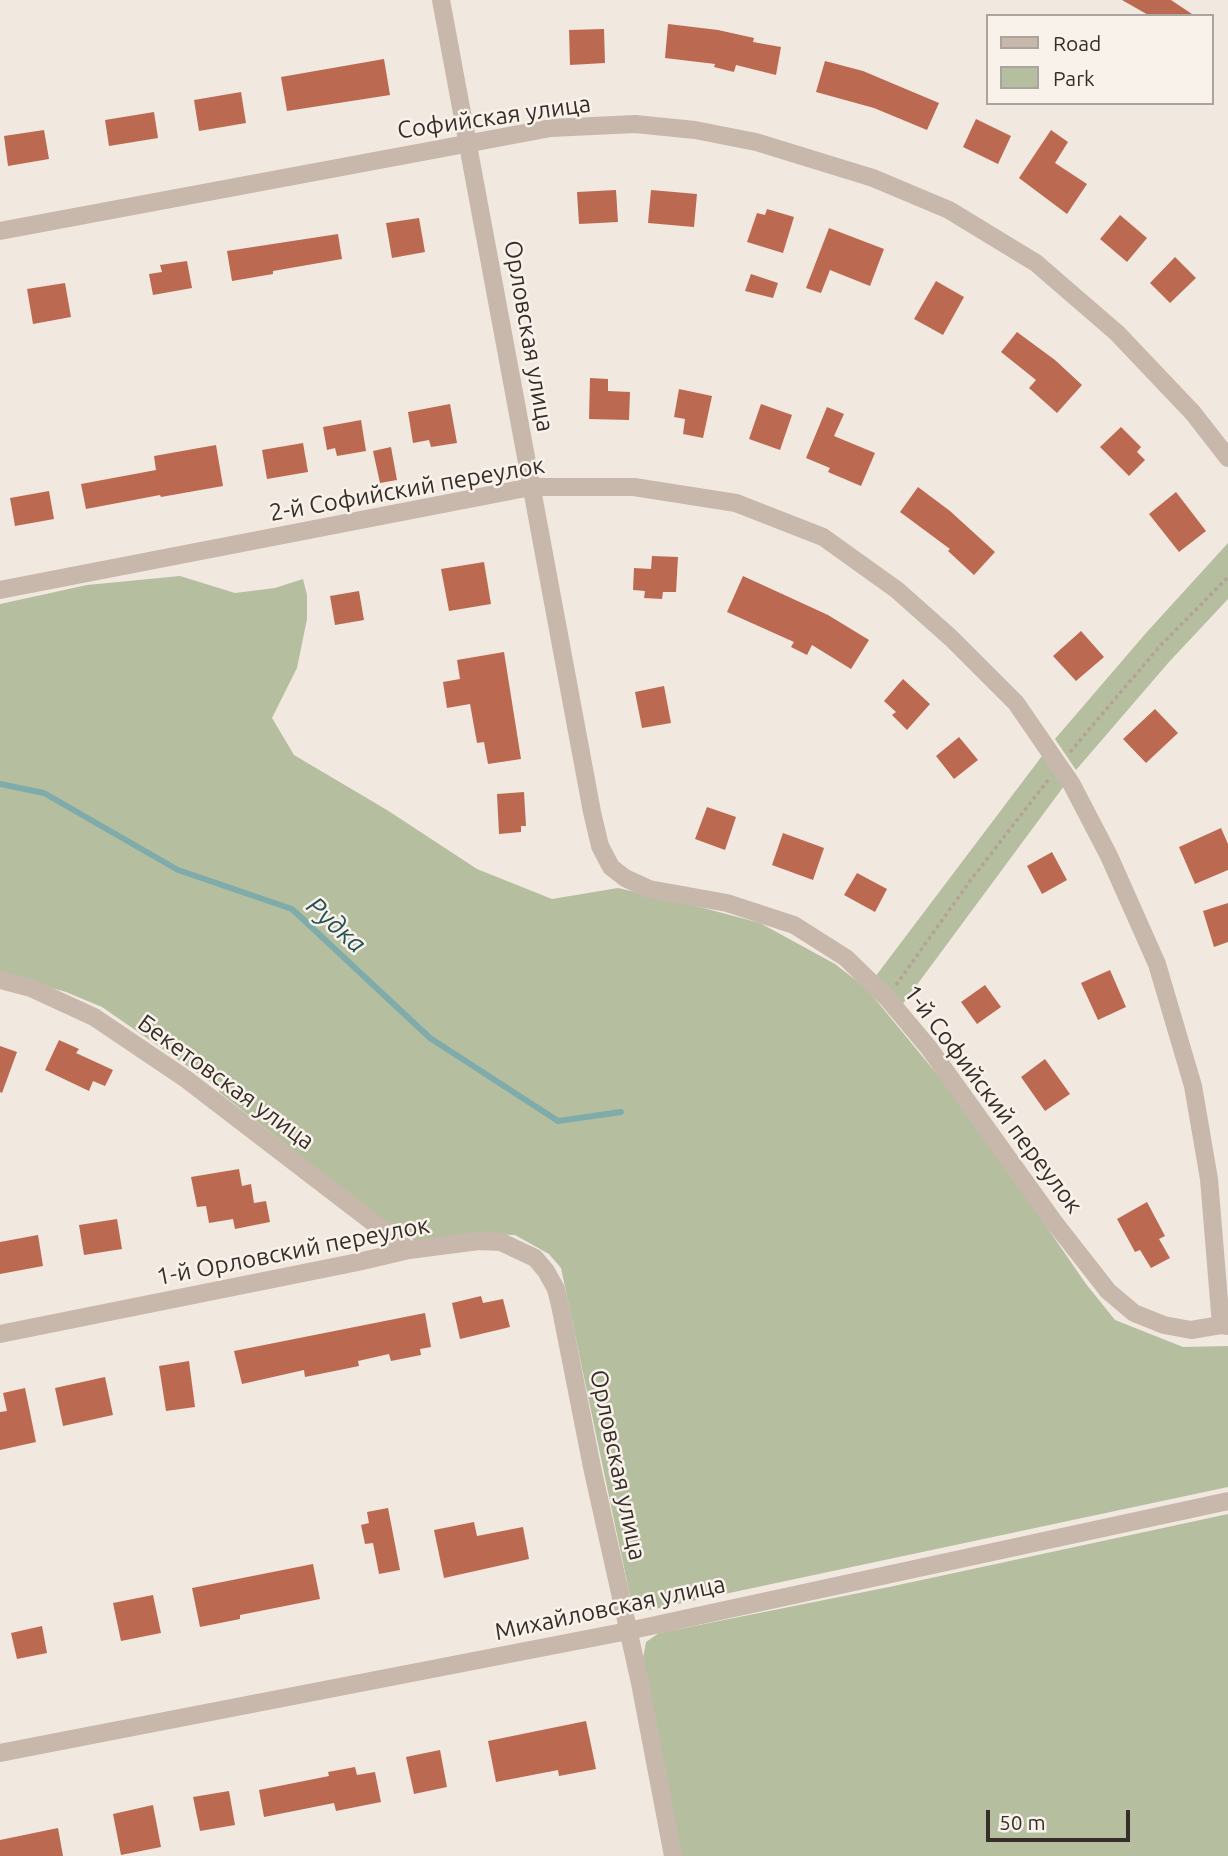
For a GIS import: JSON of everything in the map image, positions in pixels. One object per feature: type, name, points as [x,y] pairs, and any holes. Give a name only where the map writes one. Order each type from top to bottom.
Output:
[{"type":"street","name":"Орловская улица","points":[[441,0],[600,846]]},
{"type":"street","name":"Софийская улица","points":[[0,231],[551,128],[635,124],[695,130],[756,142],[873,178],[949,210],[1036,263],[1116,333],[1193,413],[1228,458]]},
{"type":"street","name":"2-й Софийский переулок","points":[[0,590],[531,487],[634,487],[736,503],[823,537],[897,590],[951,638],[1016,703],[1071,783],[1110,856],[1157,964],[1193,1086],[1209,1179],[1224,1325]]},
{"type":"street","name":"1-й Софийский переулок","points":[[600,846],[611,867],[625,878],[649,889],[727,903],[794,925],[846,958],[887,998],[929,1048],[1054,1222],[1108,1291],[1134,1314],[1164,1325],[1191,1330],[1224,1325]]},
{"type":"street","name":"Бекетовская улица","points":[[0,980],[31,988],[94,1017],[186,1079],[409,1250]]},
{"type":"street","name":"1-й Орловский переулок","points":[[0,1334],[409,1250],[478,1241],[501,1242],[535,1258],[556,1289],[561,1310]]},
{"type":"street","name":"Орловская улица","points":[[561,1310],[592,1467],[640,1683],[673,1856]]},
{"type":"street","name":"Михайловская улица","points":[[0,1753],[628,1631],[1228,1501]]},
{"type":"green space","points":[[1228,543],[1228,599],[1169,662],[1076,770],[1055,739]]},
{"type":"green space","points":[[180,576],[235,593],[275,588],[303,579],[307,595],[307,619],[297,668],[272,718],[294,755],[387,810],[477,869],[552,899],[618,888],[760,923],[835,964],[866,988],[965,1108],[1086,1284],[1115,1320],[1183,1347],[1228,1346],[1228,1487],[640,1612],[631,1601],[561,1268],[549,1254],[515,1235],[470,1234],[418,1242],[397,1232],[219,1092],[219,1088],[102,1007],[66,992],[0,973],[0,604],[87,585]]},
{"type":"green space","points":[[1045,752],[1064,786],[902,1005],[875,977]]},
{"type":"green space","points":[[1228,1514],[1228,1856],[681,1856],[643,1658],[646,1642],[659,1633]]},
{"type":"building","points":[[1122,0],[1171,0],[1192,14],[1146,14]]},
{"type":"building","points":[[668,24],[718,30],[754,38],[753,42],[781,47],[776,75],[736,65],[734,72],[714,67],[715,64],[665,58]]},
{"type":"building","points":[[604,29],[605,63],[570,65],[569,30]]},
{"type":"building","points":[[384,59],[390,95],[287,111],[281,77]]},
{"type":"building","points":[[825,61],[863,71],[939,103],[927,130],[874,108],[816,92]]},
{"type":"building","points":[[241,92],[246,123],[199,131],[194,100]]},
{"type":"building","points":[[154,112],[158,138],[109,146],[105,120]]},
{"type":"building","points":[[976,119],[1011,136],[998,164],[963,147]]},
{"type":"building","points":[[44,130],[49,159],[8,166],[4,136]]},
{"type":"building","points":[[1051,130],[1068,142],[1055,163],[1087,184],[1067,214],[1019,178]]},
{"type":"building","points":[[616,190],[618,222],[579,224],[577,192]]},
{"type":"building","points":[[651,190],[697,194],[694,227],[648,223]]},
{"type":"building","points":[[767,209],[794,217],[783,253],[747,242],[757,213],[765,215]]},
{"type":"building","points":[[1120,215],[1147,238],[1127,262],[1100,239]]},
{"type":"building","points":[[419,218],[425,252],[392,258],[386,223]]},
{"type":"building","points":[[829,228],[884,249],[870,286],[830,270],[821,293],[806,288]]},
{"type":"building","points":[[338,234],[342,259],[232,281],[227,251]]},
{"type":"building","points":[[1175,257],[1196,278],[1170,303],[1150,283]]},
{"type":"building","points":[[187,261],[192,288],[153,295],[149,274],[162,272],[160,265]]},
{"type":"building","points":[[751,274],[778,283],[773,298],[745,291]]},
{"type":"building","points":[[936,281],[964,297],[943,335],[914,319]]},
{"type":"building","points":[[65,283],[71,317],[33,324],[27,289]]},
{"type":"building","points":[[1017,332],[1055,360],[1082,385],[1057,413],[1029,388],[1036,380],[1001,352]]},
{"type":"building","points":[[590,378],[608,379],[608,391],[630,392],[629,420],[589,419]]},
{"type":"building","points":[[679,389],[712,396],[703,438],[683,434],[685,419],[674,417]]},
{"type":"building","points":[[450,404],[457,443],[431,447],[429,440],[413,443],[408,412]]},
{"type":"building","points":[[761,404],[792,415],[780,450],[749,439]]},
{"type":"building","points":[[827,407],[844,414],[834,436],[875,453],[861,486],[828,472],[830,468],[806,458]]},
{"type":"building","points":[[361,420],[366,451],[337,456],[335,448],[327,450],[323,427]]},
{"type":"building","points":[[1121,427],[1141,447],[1137,452],[1145,460],[1129,476],[1100,447]]},
{"type":"building","points":[[303,443],[308,472],[267,479],[262,450]]},
{"type":"building","points":[[216,445],[223,486],[86,509],[81,484],[156,470],[154,456]]},
{"type":"building","points":[[391,447],[397,480],[380,483],[373,451]]},
{"type":"building","points":[[918,487],[950,511],[995,552],[974,575],[948,551],[950,549],[900,512]]},
{"type":"building","points":[[49,491],[54,519],[15,526],[10,498]]},
{"type":"building","points":[[1176,492],[1206,531],[1179,552],[1149,514]]},
{"type":"building","points":[[652,556],[678,557],[676,592],[663,592],[662,599],[644,598],[645,591],[633,590],[634,568],[651,569]]},
{"type":"building","points":[[484,562],[491,604],[449,611],[441,569]]},
{"type":"building","points":[[743,576],[828,615],[869,640],[851,669],[812,645],[807,655],[791,647],[794,642],[727,612]]},
{"type":"building","points":[[359,591],[364,620],[335,625],[330,596]]},
{"type":"building","points":[[1081,631],[1104,657],[1076,681],[1053,656]]},
{"type":"building","points":[[504,652],[521,759],[488,764],[484,742],[477,743],[470,704],[447,708],[443,682],[460,679],[457,660]]},
{"type":"building","points":[[903,679],[930,704],[907,730],[892,715],[896,712],[884,701]]},
{"type":"building","points":[[664,686],[671,723],[642,728],[635,692]]},
{"type":"building","points":[[1155,709],[1178,733],[1146,763],[1123,739]]},
{"type":"building","points":[[959,737],[978,760],[954,779],[936,756]]},
{"type":"building","points":[[524,792],[526,826],[521,826],[521,832],[499,834],[497,794]]},
{"type":"building","points":[[707,807],[736,817],[725,850],[695,839]]},
{"type":"building","points":[[1221,828],[1228,844],[1228,870],[1195,884],[1179,847]]},
{"type":"building","points":[[783,833],[824,848],[813,880],[772,865]]},
{"type":"building","points":[[1052,852],[1067,880],[1042,894],[1027,866]]},
{"type":"building","points":[[857,873],[887,889],[875,912],[844,895]]},
{"type":"building","points":[[1228,903],[1228,942],[1214,947],[1203,911]]},
{"type":"building","points":[[1110,970],[1126,1007],[1098,1020],[1081,983]]},
{"type":"building","points":[[985,985],[1001,1007],[977,1024],[961,1002]]},
{"type":"building","points":[[59,1040],[79,1049],[76,1053],[113,1070],[105,1086],[93,1081],[89,1091],[45,1070]]},
{"type":"building","points":[[0,1046],[17,1052],[2,1093],[0,1092]]},
{"type":"building","points":[[1045,1059],[1070,1094],[1045,1111],[1021,1077]]},
{"type":"building","points":[[239,1169],[242,1186],[251,1184],[254,1203],[266,1201],[270,1222],[235,1229],[233,1219],[209,1223],[206,1206],[197,1207],[191,1177]]},
{"type":"building","points":[[1147,1202],[1165,1236],[1159,1239],[1170,1258],[1151,1268],[1140,1250],[1135,1252],[1117,1219]]},
{"type":"building","points":[[117,1219],[122,1249],[84,1255],[79,1225]]},
{"type":"building","points":[[38,1235],[43,1266],[0,1274],[0,1242]]},
{"type":"building","points":[[481,1296],[483,1303],[503,1299],[510,1327],[460,1339],[452,1303]]},
{"type":"building","points":[[425,1313],[431,1347],[420,1349],[421,1355],[391,1361],[389,1354],[358,1361],[359,1366],[305,1377],[304,1370],[242,1384],[234,1351]]},
{"type":"building","points":[[189,1361],[195,1407],[166,1411],[159,1366]]},
{"type":"building","points":[[105,1377],[113,1415],[63,1426],[55,1388]]},
{"type":"building","points":[[25,1388],[36,1442],[0,1450],[0,1412],[7,1411],[3,1393]]},
{"type":"building","points":[[388,1508],[400,1570],[379,1574],[373,1543],[365,1544],[361,1525],[369,1523],[367,1512]]},
{"type":"building","points":[[474,1522],[477,1536],[523,1527],[529,1559],[444,1578],[434,1530]]},
{"type":"building","points":[[313,1564],[320,1599],[240,1615],[240,1619],[200,1627],[192,1588]]},
{"type":"building","points":[[153,1595],[161,1633],[121,1641],[113,1603]]},
{"type":"building","points":[[42,1626],[47,1653],[17,1659],[11,1633]]},
{"type":"building","points":[[586,1721],[596,1769],[559,1776],[558,1770],[496,1782],[488,1741]]},
{"type":"building","points":[[440,1750],[447,1787],[414,1794],[406,1757]]},
{"type":"building","points":[[355,1767],[357,1775],[375,1772],[381,1802],[336,1811],[334,1803],[264,1817],[259,1790],[329,1776],[328,1772]]},
{"type":"building","points":[[229,1791],[235,1825],[200,1831],[193,1797]]},
{"type":"building","points":[[153,1805],[161,1847],[121,1855],[113,1814]]},
{"type":"building","points":[[58,1828],[63,1856],[0,1856],[0,1840]]},
{"type":"waterway","name":"Рудка","points":[[0,784],[44,793],[178,870],[292,909],[430,1038],[558,1121],[621,1112]]}]
